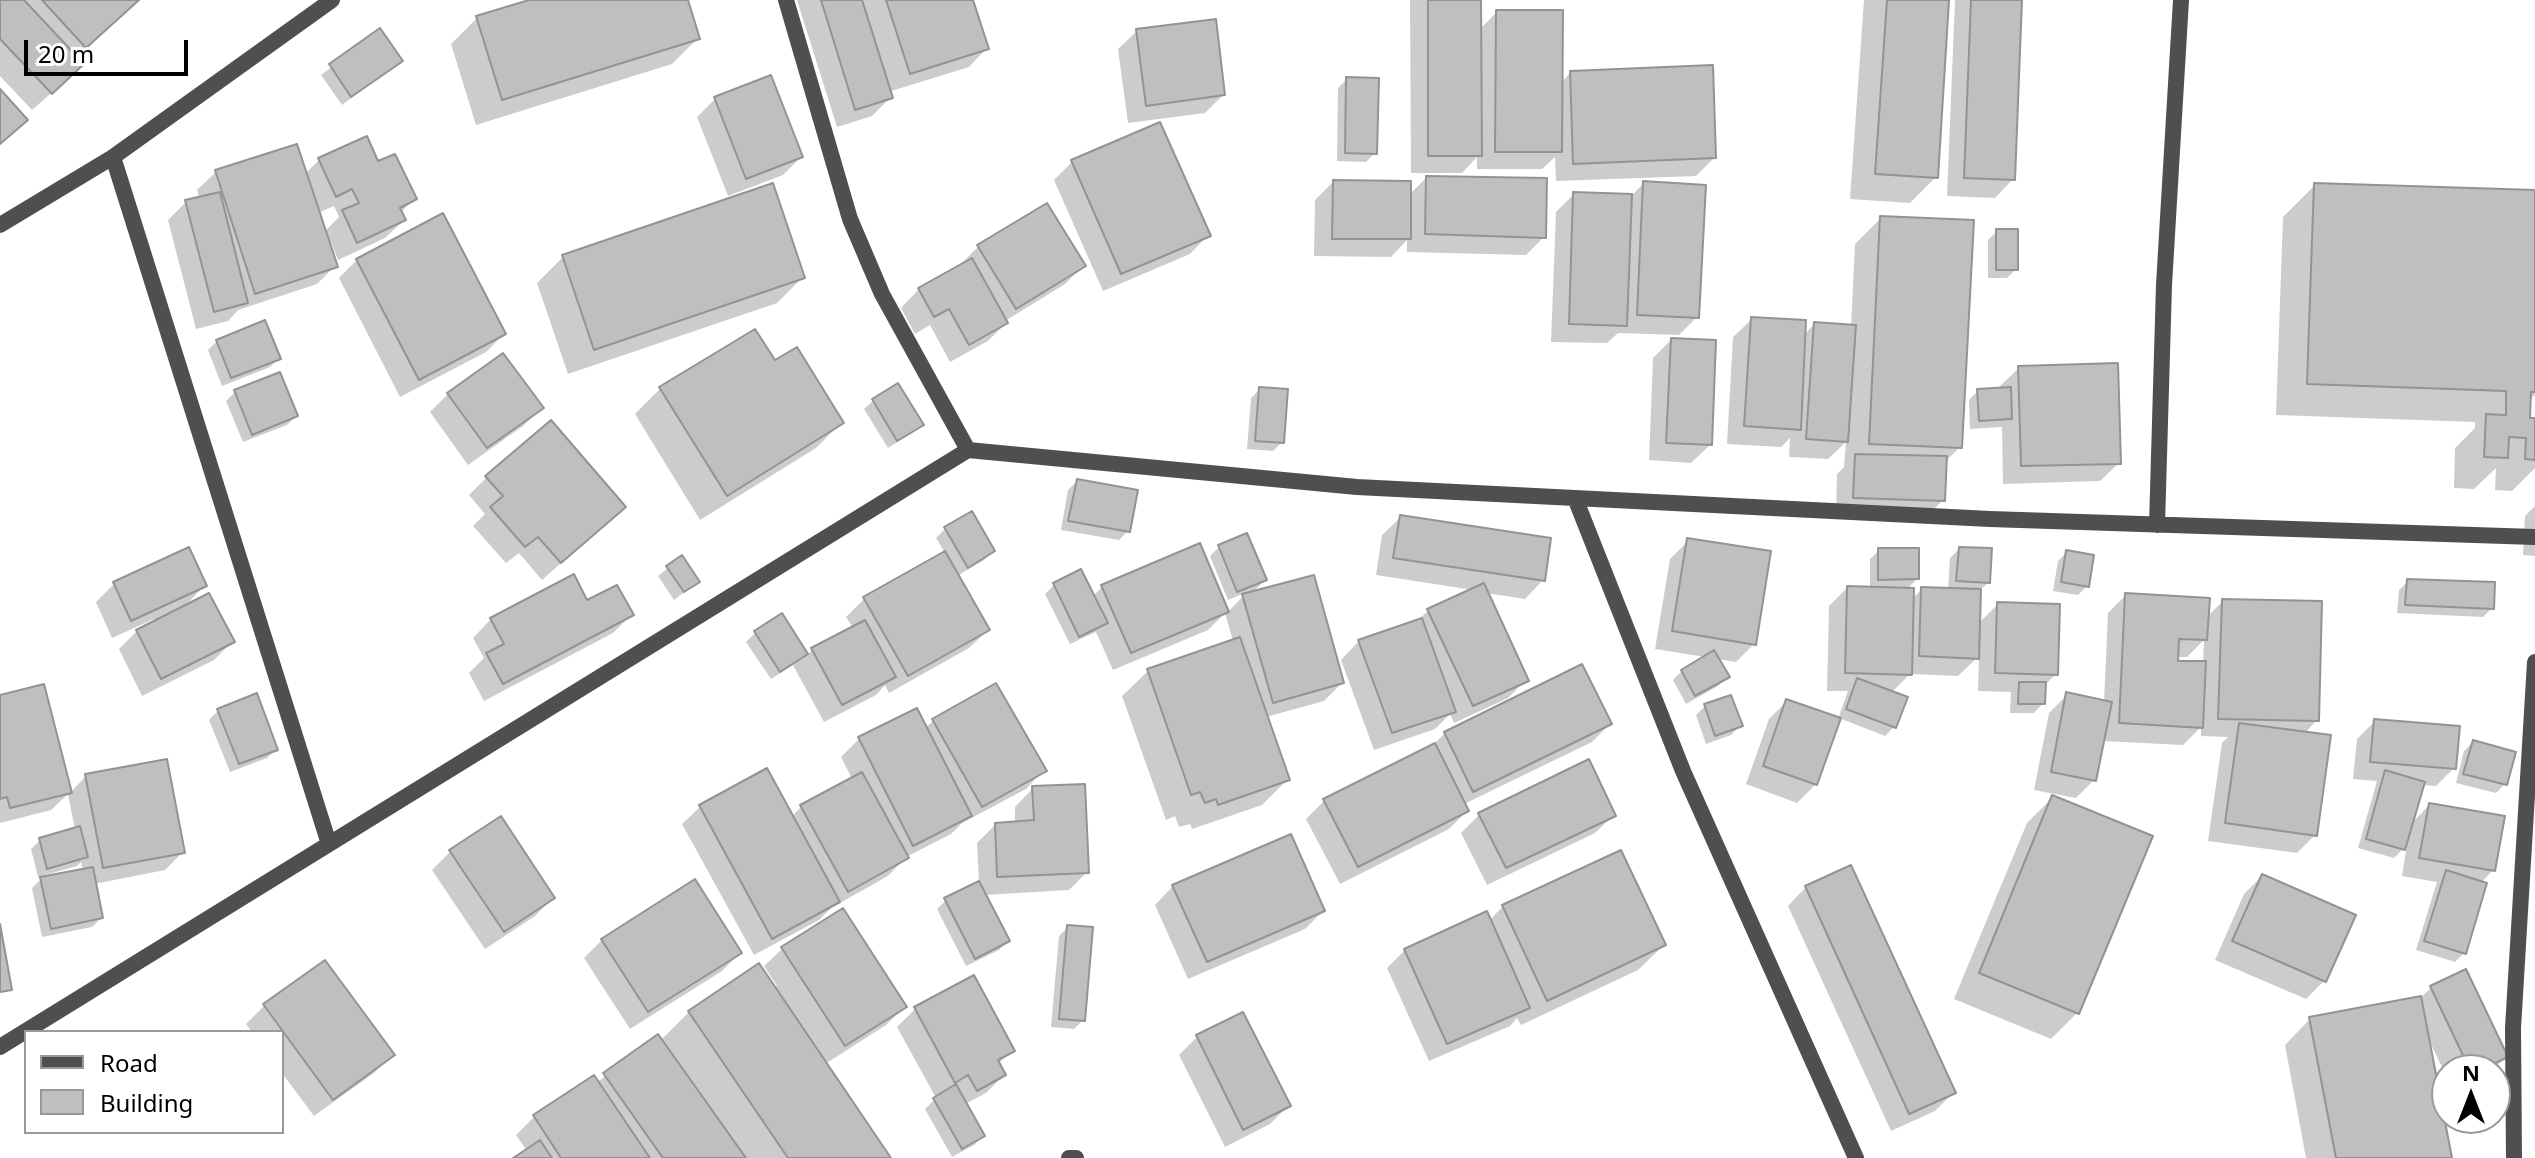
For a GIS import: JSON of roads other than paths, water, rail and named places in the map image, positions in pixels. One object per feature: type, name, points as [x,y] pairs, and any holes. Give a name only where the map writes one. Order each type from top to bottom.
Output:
[{"type":"street","points":[[0,225],[113,157],[332,0]]},
{"type":"street","points":[[786,0],[850,219],[882,294],[968,450]]},
{"type":"street","points":[[2157,525],[2164,285],[2181,0]]},
{"type":"street","points":[[113,157],[329,844]]},
{"type":"street","points":[[28,1030],[968,450],[1357,487],[2157,525],[2535,537]]},
{"type":"street","points":[[1575,498],[1683,771],[1856,1158]]},
{"type":"street","points":[[2514,1158],[2513,1028],[2535,662]]},
{"type":"street","points":[[0,1047],[24,1032]]},
{"type":"street","points":[[1069,1158],[1076,1158]]}]
